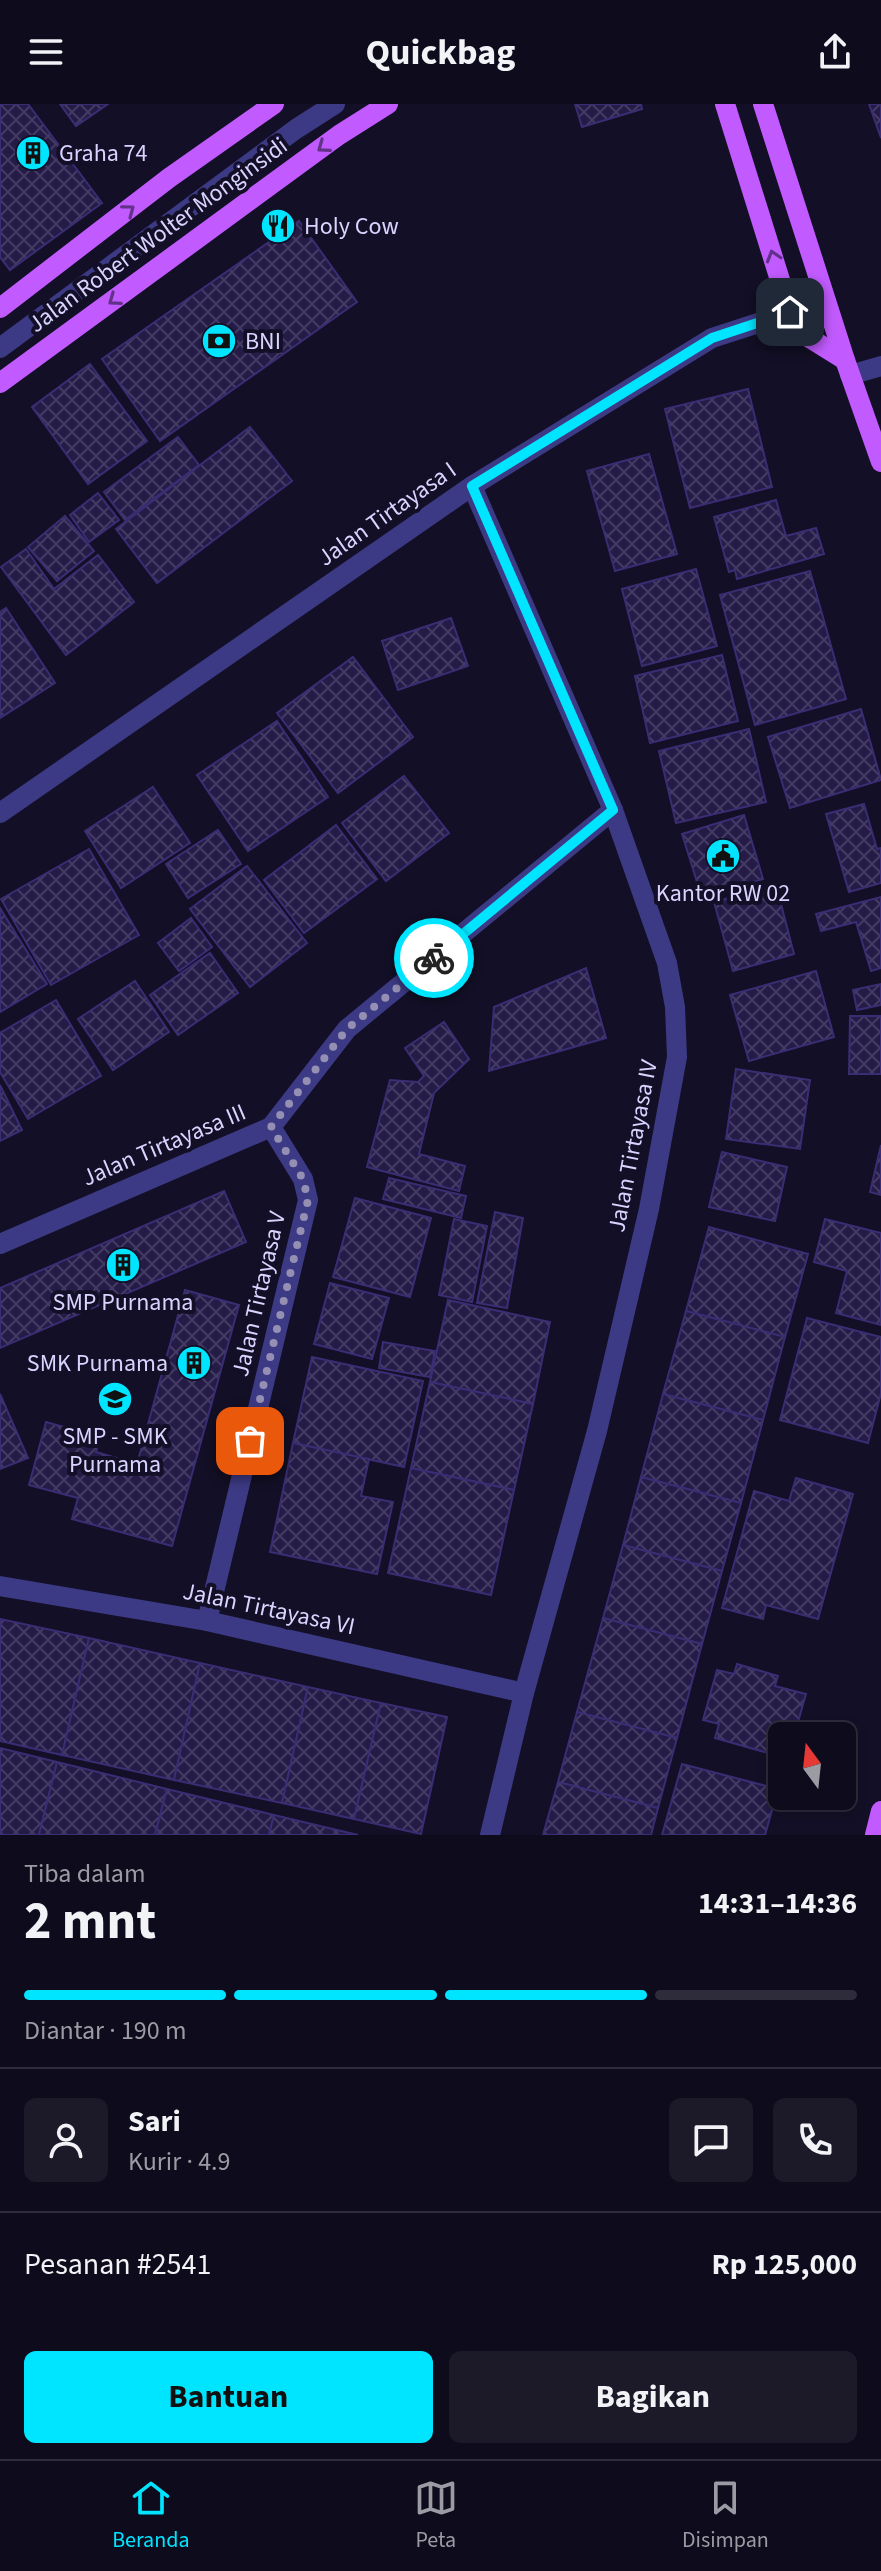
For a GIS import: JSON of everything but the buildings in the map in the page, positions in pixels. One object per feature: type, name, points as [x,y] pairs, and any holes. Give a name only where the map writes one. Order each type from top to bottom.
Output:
[{"type":"main road","name":"Jalan Robert Wolter Monginsidi","points":[[0,308],[169,178],[274,104]]},
{"type":"main road","name":"Jalan Robert Wolter Monginsidi","points":[[0,383],[339,135],[388,104]]},
{"type":"main road","points":[[725,104],[790,312],[800,332],[847,368]]},
{"type":"main road","points":[[763,104],[847,368],[881,462]]},
{"type":"main road","points":[[875,1835],[881,1811]]},
{"type":"street","points":[[0,348],[296,129],[335,104]]},
{"type":"street","name":"Jalan Tirtayasa I","points":[[0,813],[472,486],[712,338],[826,301]]},
{"type":"street","points":[[847,368],[881,366]]},
{"type":"street","name":"Jalan Tirtayasa IV","points":[[472,486],[613,810],[667,963],[675,1007],[677,1057],[649,1209],[597,1431],[524,1693],[490,1835]]},
{"type":"street","name":"Jalan Tirtayasa III","points":[[0,1244],[271,1127],[347,1029],[613,810]]},
{"type":"street","name":"Jalan Tirtayasa V","points":[[207,1621],[308,1200],[303,1179],[271,1127]]},
{"type":"street","name":"Jalan Tirtayasa VI","points":[[0,1586],[207,1621],[524,1693]]},
{"type":"way so far","points":[[250,1441],[308,1200],[303,1179],[271,1127],[347,1029],[434,958]]},
{"type":"place","name":"Graha 74","points":[[33,153]]},
{"type":"place","name":"Holy Cow","points":[[278,226]]},
{"type":"place","name":"BNI","points":[[219,341]]},
{"type":"place","name":"Kantor RW 02","points":[[723,856]]},
{"type":"place","name":"SMP Purnama","points":[[123,1265]]},
{"type":"place","name":"SMK Purnama","points":[[194,1363]]},
{"type":"place","name":"SMP - SMK Purnama","points":[[115,1399]]},
{"type":"route","points":[[434,958],[613,810],[472,486],[712,338],[790,312]]}]
